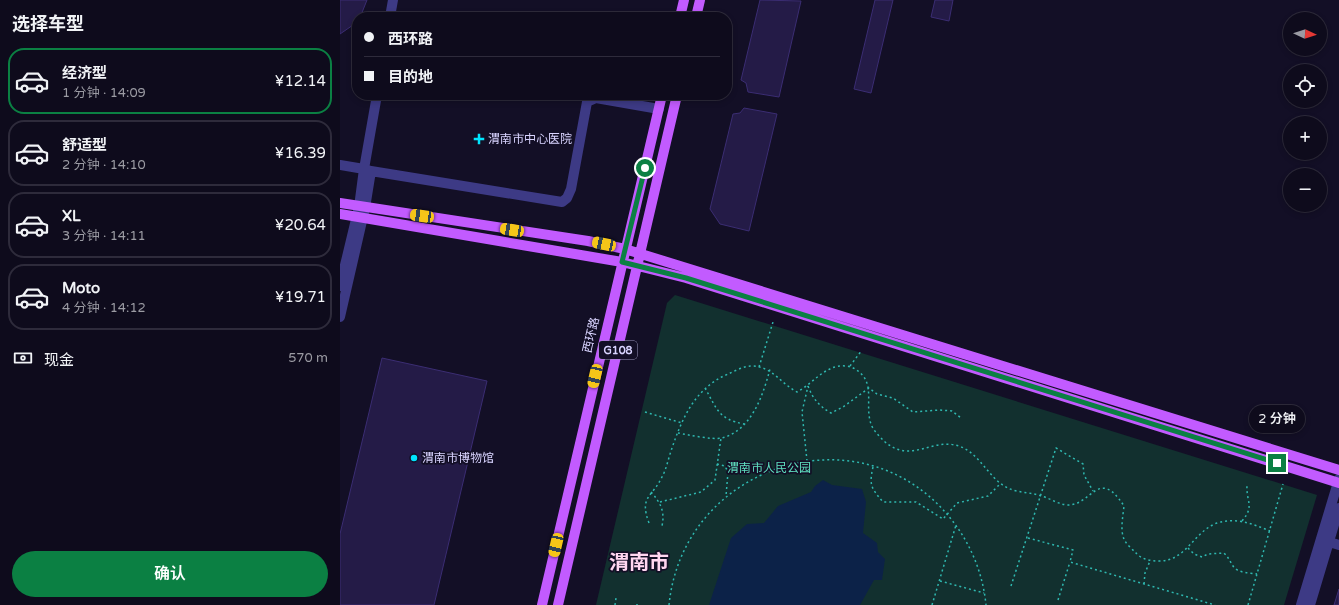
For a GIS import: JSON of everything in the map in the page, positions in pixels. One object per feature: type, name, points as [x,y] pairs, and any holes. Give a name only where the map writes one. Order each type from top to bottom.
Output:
[{"type":"main road","points":[[681,12],[684,0]]},
{"type":"main road","points":[[697,12],[700,0]]},
{"type":"main road","name":"西环路","points":[[542,605],[661,100]]},
{"type":"main road","name":"G108","points":[[558,605],[677,100]]},
{"type":"main road","points":[[340,203],[588,241],[625,249],[1339,470]]},
{"type":"main road","points":[[340,214],[638,265],[686,278],[1339,481]]},
{"type":"street","points":[[391,12],[393,0]]},
{"type":"street","points":[[340,317],[362,207],[376,100]]},
{"type":"street","points":[[340,165],[562,202],[567,198],[571,189],[587,102],[592,100]]},
{"type":"street","points":[[606,100],[659,110]]},
{"type":"street","points":[[340,286],[360,218]]},
{"type":"street","points":[[1310,605],[1330,542],[1339,481]]},
{"type":"street","points":[[1334,521],[1339,508]]},
{"type":"street","points":[[1301,605],[1330,542]]},
{"type":"path","points":[[759,367],[773,322]]},
{"type":"path","points":[[850,366],[862,350]]},
{"type":"path","points":[[650,523],[644,509],[647,498],[662,477],[686,410],[705,388],[717,379],[750,365],[770,369],[786,386],[797,392],[808,386],[832,368],[850,366],[863,374],[869,388],[870,422],[874,430],[893,448],[910,452],[942,444],[958,446],[978,457],[1000,484],[1015,491],[1041,496],[1053,502],[1068,505],[1082,500],[1093,491],[1104,488],[1116,494],[1124,506],[1122,523],[1124,540],[1138,555],[1150,561],[1166,562],[1176,558],[1188,548],[1203,531],[1216,524],[1230,520],[1242,521],[1270,531]]},
{"type":"path","points":[[678,433],[721,438],[734,432],[751,417],[762,398],[770,369]]},
{"type":"path","points":[[808,386],[813,399],[822,408],[831,413],[843,407],[869,388]]},
{"type":"path","points":[[807,461],[802,412],[808,386]]},
{"type":"path","points":[[705,388],[719,412],[729,421],[744,424]]},
{"type":"path","points":[[869,388],[877,394],[893,398],[913,412],[940,410],[952,411],[960,418]]},
{"type":"path","points":[[645,412],[682,423]]},
{"type":"path","points":[[660,502],[702,492],[715,480],[721,438]]},
{"type":"path","points":[[1011,586],[1028,538],[1056,448],[1083,464],[1084,475],[1093,491]]},
{"type":"path","points":[[669,605],[674,579],[684,550],[702,521],[726,496],[754,477],[773,469],[807,461],[835,460],[873,466],[895,474],[920,489],[947,514],[956,525],[969,547],[978,567],[986,605]]},
{"type":"path","points":[[717,464],[725,466],[728,472],[726,496]]},
{"type":"path","points":[[873,466],[870,482],[873,491],[883,502],[916,502],[943,519],[957,503],[988,496],[1000,484]]},
{"type":"path","points":[[1248,605],[1283,484]]},
{"type":"path","points":[[1242,521],[1248,514],[1251,505],[1247,495],[1247,485]]},
{"type":"path","points":[[651,492],[660,502],[664,517],[662,526]]},
{"type":"path","points":[[932,605],[956,525]]},
{"type":"path","points":[[1028,538],[1073,550],[1058,600]]},
{"type":"path","points":[[1188,548],[1194,554],[1202,557],[1208,554],[1224,553],[1229,558],[1234,568],[1240,571],[1257,574]]},
{"type":"path","points":[[1144,585],[1145,573],[1150,561]]},
{"type":"path","points":[[1070,562],[1215,605]]},
{"type":"path","points":[[940,581],[984,593]]},
{"type":"path","points":[[615,605],[616,598]]},
{"type":"green space","name":"渭南市人民公园","points":[[675,295],[1317,495],[1284,605],[596,605],[667,303]]},
{"type":"water","points":[[823,480],[832,485],[862,489],[866,502],[863,533],[877,543],[878,552],[885,559],[882,580],[874,580],[860,605],[709,605],[731,538],[747,524],[764,523],[778,506],[811,492],[815,486]]},
{"type":"building","points":[[340,0],[367,0],[362,12],[352,12],[352,26],[340,34]]},
{"type":"building","points":[[760,0],[801,1],[779,97],[748,92],[746,83],[741,80]]},
{"type":"building","points":[[875,0],[893,0],[871,93],[854,89]]},
{"type":"building","points":[[935,0],[953,0],[949,21],[931,17]]},
{"type":"building","points":[[744,108],[777,114],[749,231],[720,224],[710,209],[733,114],[740,113]]},
{"type":"building","name":"渭南市博物馆","points":[[382,358],[487,381],[434,605],[340,605],[340,534]]},
{"type":"building","points":[[1339,589],[1339,605],[1334,605]]},
{"type":"place","name":"渭南市中心医院","points":[[479,139]]},
{"type":"place","name":"渭南市博物馆","points":[[414,458]]},
{"type":"district","name":"渭南市","points":[[639,562]]},
{"type":"route","points":[[645,168],[622,262],[686,278],[1277,463]]}]
